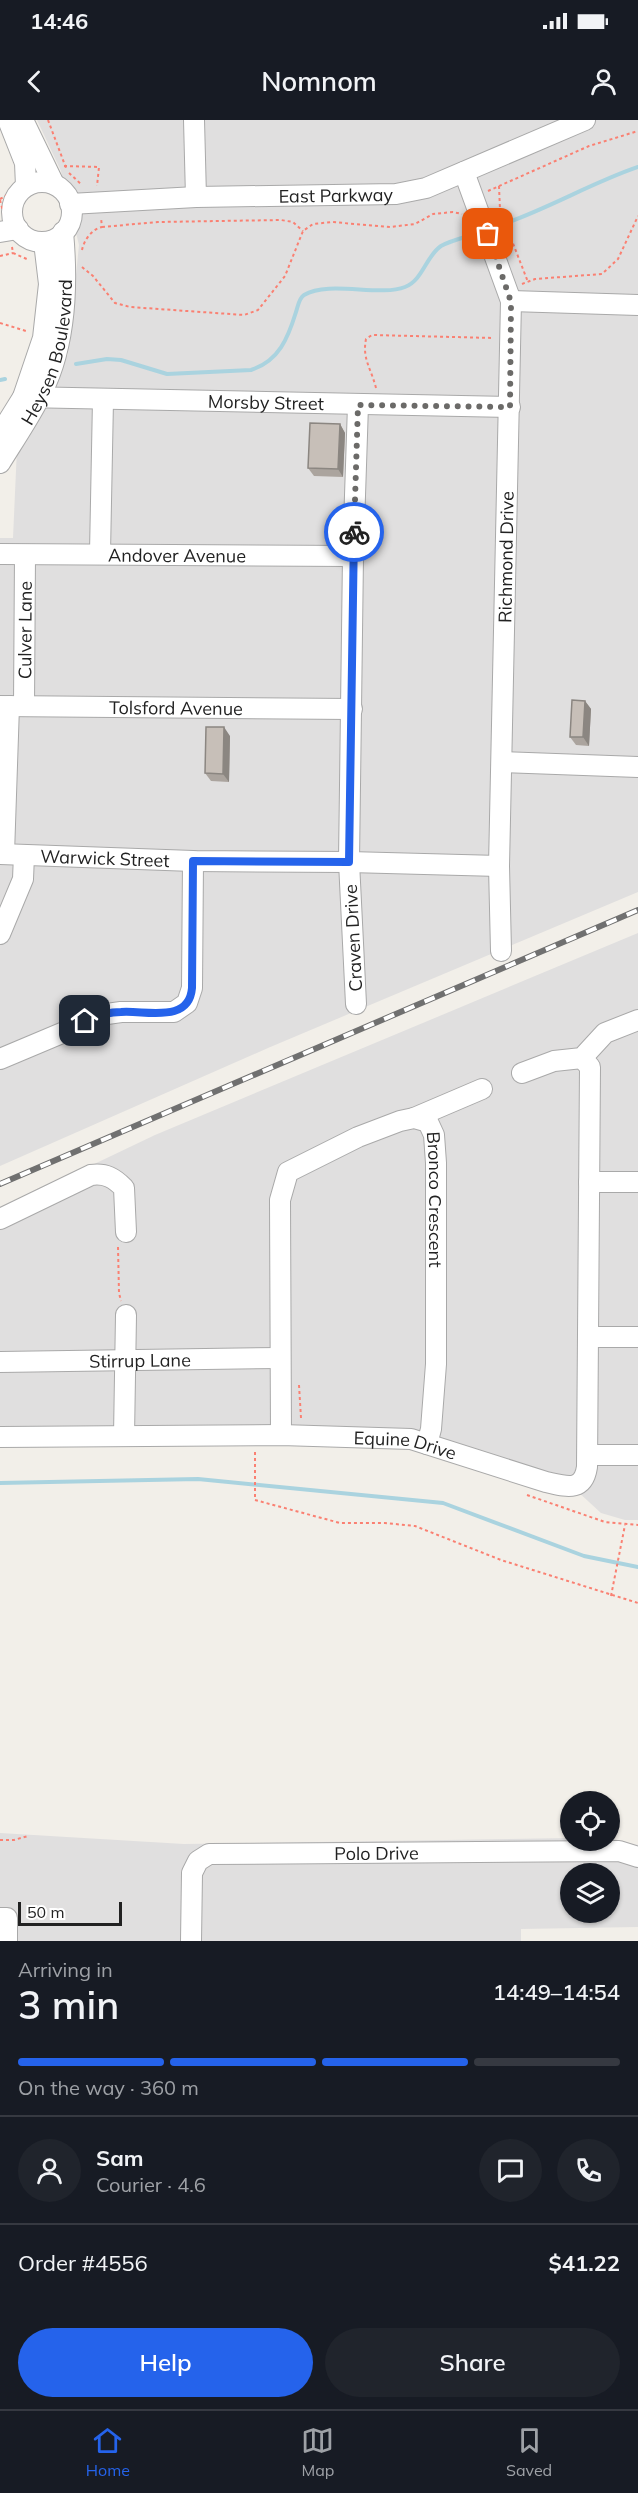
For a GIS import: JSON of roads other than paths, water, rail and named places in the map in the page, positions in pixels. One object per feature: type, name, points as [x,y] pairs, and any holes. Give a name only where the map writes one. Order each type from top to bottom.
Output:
[{"type":"street","points":[[8,120],[25,163],[8,200],[12,215],[8,231],[34,241],[44,242],[63,232],[69,224],[70,204],[55,173],[23,120]]},
{"type":"street","points":[[194,120],[196,197]]},
{"type":"street","name":"East Parkway","points":[[70,204],[196,197],[396,194],[426,188],[580,121]]},
{"type":"street","name":"Richmond Drive","points":[[464,172],[470,206],[509,295],[510,407],[499,866],[501,951]]},
{"type":"street","points":[[8,200],[55,173]]},
{"type":"street","name":"Heysen Boulevard","points":[[0,463],[30,398],[43,338],[49,284],[63,232]]},
{"type":"street","name":"Heysen Boulevard","points":[[44,242],[56,262]]},
{"type":"street","points":[[509,295],[638,305]]},
{"type":"street","name":"Heysen Boulevard","points":[[0,434],[30,398]]},
{"type":"street","name":"Morsby Street","points":[[30,398],[510,407]]},
{"type":"street","points":[[100,553],[103,400]]},
{"type":"street","name":"Craven Drive","points":[[356,1004],[349,862],[353,556],[366,405]]},
{"type":"street","name":"Andover Avenue","points":[[1,554],[353,556]]},
{"type":"street","name":"Culver Lane","points":[[2,854],[11,706],[26,555]]},
{"type":"street","name":"Tolsford Avenue","points":[[11,706],[352,709]]},
{"type":"street","points":[[502,762],[638,767]]},
{"type":"street","name":"Warwick Street","points":[[2,854],[193,861],[499,866]]},
{"type":"street","points":[[0,934],[23,879],[24,855]]},
{"type":"street","points":[[0,1059],[96,1017],[121,1012],[169,1013],[184,1007],[190,998],[192,988],[193,861]]},
{"type":"street","points":[[522,1073],[554,1061],[582,1058],[605,1033],[638,1020]]},
{"type":"street","name":"Equine Drive","points":[[0,1437],[281,1435],[411,1439],[566,1487],[577,1484],[586,1476],[588,1455],[590,1067],[582,1058]]},
{"type":"street","points":[[414,1118],[482,1089]]},
{"type":"street","name":"Bronco Crescent","points":[[281,1435],[280,1200],[288,1172],[358,1137],[414,1118],[429,1122],[434,1134],[436,1163],[436,1364],[431,1429],[427,1444]]},
{"type":"street","points":[[0,1219],[91,1175],[102,1173],[116,1180],[124,1188],[126,1232]]},
{"type":"street","points":[[589,1182],[638,1182]]},
{"type":"street","points":[[124,1436],[126,1315]]},
{"type":"street","points":[[589,1337],[638,1337]]},
{"type":"street","name":"Stirrup Lane","points":[[0,1362],[280,1358]]},
{"type":"street","points":[[588,1455],[638,1455]]},
{"type":"street","name":"Polo Drive","points":[[191,1941],[192,1873],[198,1861],[209,1854],[619,1851],[638,1857]]},
{"type":"street","points":[[0,1918],[7,1918],[7,1941]]},
{"type":"waterway","points":[[509,222],[638,167]]},
{"type":"waterway","points":[[76,364],[107,359],[121,360],[167,374],[251,370],[269,361],[281,347],[290,331],[302,296],[327,289],[394,290],[405,287],[416,279],[441,246],[472,235]]},
{"type":"waterway","points":[[0,380],[5,379]]},
{"type":"waterway","points":[[0,1483],[198,1479],[443,1503],[584,1556],[638,1567]]},
{"type":"railway","points":[[0,1184],[638,910]]}]
